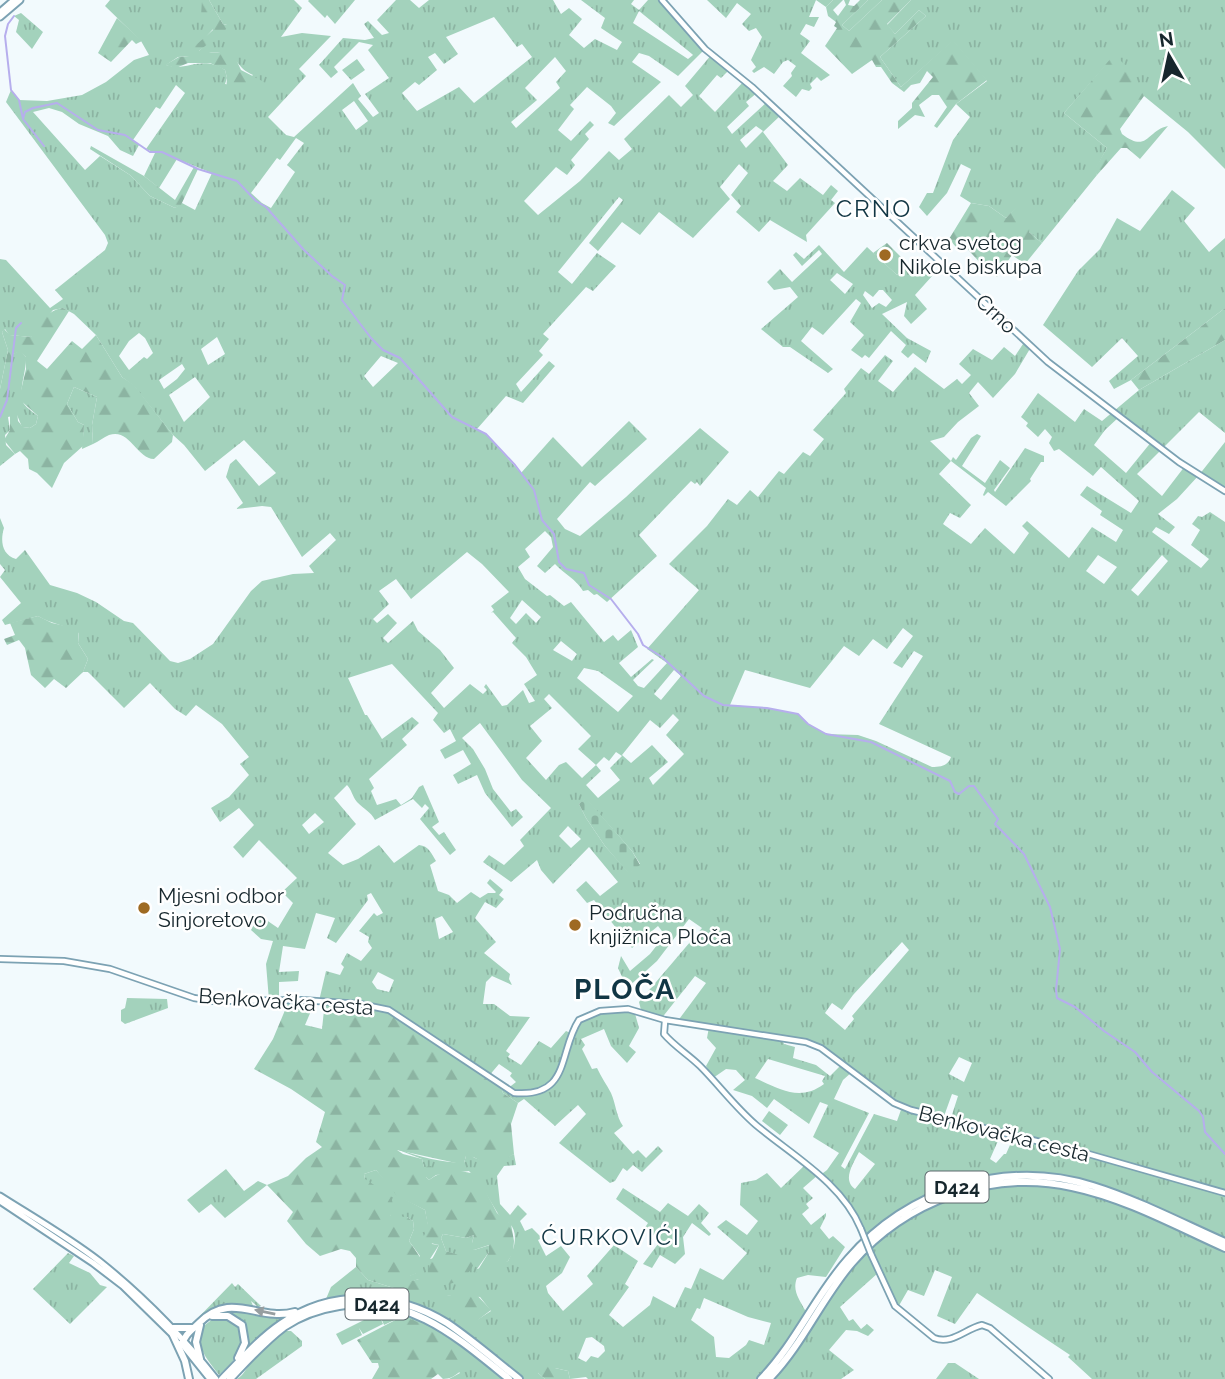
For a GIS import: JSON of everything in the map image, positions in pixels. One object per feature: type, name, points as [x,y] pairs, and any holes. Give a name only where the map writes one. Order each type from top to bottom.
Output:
[{"type":"highway","name":"D424","points":[[761,1379],[795,1338],[832,1279],[860,1245],[909,1207],[965,1184],[1011,1176],[1073,1181],[1138,1203],[1225,1242]]},
{"type":"highway","name":"D424","points":[[769,1379],[799,1342],[836,1284],[864,1249],[910,1213],[968,1189],[1031,1182],[1072,1186],[1117,1201],[1225,1248]]},
{"type":"highway","name":"D424","points":[[233,1374],[262,1338],[303,1311],[351,1298],[380,1298],[413,1307],[446,1323],[519,1379]]},
{"type":"highway","name":"D424","points":[[222,1379],[233,1374],[267,1342],[299,1319],[330,1308],[376,1304],[427,1318],[459,1339],[509,1379]]},
{"type":"highway","points":[[183,1342],[209,1314],[227,1307],[247,1308],[275,1315],[303,1311]]},
{"type":"highway","points":[[200,1359],[196,1342],[200,1325],[216,1315],[229,1316],[238,1321],[246,1338],[244,1350],[233,1364],[233,1374]]},
{"type":"highway","points":[[189,1379],[173,1332],[194,1328]]},
{"type":"main road","points":[[0,12],[14,0]]},
{"type":"main road","points":[[0,17],[20,0]]},
{"type":"main road","name":"Crno","points":[[662,0],[705,49],[745,80],[1048,362],[1179,462],[1225,491]]},
{"type":"main road","name":"Benkovačka cesta","points":[[0,959],[64,961],[110,969],[194,998],[213,1001],[302,1000],[360,1004],[389,1010],[514,1093],[538,1091],[557,1078],[563,1068],[575,1026],[585,1016],[600,1011],[628,1009],[665,1020],[806,1042],[826,1052],[894,1103],[911,1111],[1084,1153],[1225,1193]]},
{"type":"main road","points":[[665,1020],[664,1034],[671,1042],[702,1068],[742,1113],[837,1190],[851,1207],[895,1306],[934,1338],[949,1340],[975,1327],[982,1325],[990,1328],[1049,1379]]},
{"type":"main road","points":[[0,1196],[96,1259],[150,1305],[173,1332]]},
{"type":"main road","points":[[0,1201],[93,1263],[173,1332],[216,1379]]},
{"type":"main road","points":[[183,1342],[210,1379]]},
{"type":"green space","points":[[110,0],[202,0],[213,29],[189,56],[178,57],[166,65],[217,65],[225,70],[225,84],[240,87],[253,75],[232,57],[219,53],[199,54],[227,25],[223,24],[209,0],[294,0],[302,8],[281,37],[302,33],[331,36],[299,69],[306,76],[268,117],[286,135],[294,137],[353,83],[361,96],[358,99],[373,117],[379,113],[365,94],[389,78],[368,50],[373,45],[359,42],[334,67],[338,72],[331,78],[319,65],[343,38],[374,38],[364,24],[368,21],[382,35],[389,33],[377,20],[396,0],[410,0],[419,8],[429,0],[553,0],[561,14],[569,8],[582,19],[569,35],[584,48],[595,39],[617,50],[622,42],[601,28],[605,18],[581,0],[634,0],[631,4],[639,10],[648,0],[662,0],[705,49],[678,76],[649,56],[639,53],[632,62],[661,82],[614,126],[608,123],[616,113],[587,87],[570,105],[574,109],[558,130],[571,141],[590,121],[594,125],[585,134],[589,139],[571,160],[575,165],[567,175],[556,167],[524,201],[538,215],[580,181],[609,151],[619,160],[632,149],[624,139],[669,95],[681,107],[693,95],[685,86],[712,54],[731,68],[721,78],[717,75],[699,96],[715,112],[745,80],[758,92],[746,102],[749,106],[727,127],[732,134],[767,102],[781,115],[763,132],[788,165],[773,181],[787,191],[800,178],[823,195],[831,185],[838,191],[831,200],[835,203],[806,235],[807,242],[770,220],[759,232],[736,212],[741,206],[731,195],[748,173],[739,164],[720,187],[730,199],[693,238],[659,212],[640,235],[622,222],[598,251],[589,243],[623,200],[619,197],[558,272],[572,284],[597,253],[616,266],[593,291],[586,287],[543,334],[549,339],[539,351],[543,355],[516,384],[521,392],[549,361],[555,366],[523,403],[506,396],[477,429],[486,434],[521,473],[553,437],[582,467],[629,421],[647,439],[595,486],[590,482],[557,519],[565,529],[580,536],[700,428],[729,452],[700,486],[691,481],[639,535],[657,556],[607,602],[597,594],[583,591],[555,564],[545,573],[537,566],[553,547],[551,537],[545,531],[525,549],[530,557],[518,567],[525,579],[547,596],[550,595],[564,606],[571,602],[604,642],[613,635],[618,641],[631,630],[638,647],[619,663],[631,677],[654,660],[633,680],[644,688],[667,663],[647,649],[699,590],[669,564],[707,526],[728,499],[737,505],[750,490],[758,497],[779,471],[784,474],[803,452],[810,456],[824,439],[813,430],[846,393],[844,389],[861,368],[869,374],[885,355],[893,361],[878,381],[893,392],[915,367],[944,389],[957,379],[962,384],[971,375],[959,364],[973,349],[992,360],[1004,347],[1015,356],[1025,341],[1031,347],[1015,374],[993,398],[978,382],[969,393],[979,406],[944,437],[930,441],[951,461],[939,474],[971,505],[960,518],[950,513],[943,524],[971,544],[985,528],[1014,554],[1029,533],[1022,526],[1027,521],[1069,558],[1092,527],[1116,542],[1123,530],[1100,515],[1102,511],[1080,495],[1087,486],[1131,513],[1139,501],[1101,467],[1093,476],[1059,449],[1054,451],[1049,443],[1052,437],[1045,429],[1038,437],[1026,426],[1028,423],[1021,417],[1038,393],[1075,422],[1084,409],[1102,421],[1139,390],[1225,340],[1225,433],[1199,412],[1137,474],[1162,496],[1185,466],[1199,475],[1177,499],[1158,514],[1175,527],[1169,534],[1156,527],[1152,532],[1201,568],[1209,559],[1191,545],[1200,530],[1192,524],[1198,516],[1202,517],[1210,512],[1225,522],[1225,1379],[1092,1379],[1068,1357],[1070,1355],[977,1293],[955,1324],[937,1316],[952,1277],[935,1270],[924,1296],[908,1290],[897,1309],[878,1273],[840,1307],[849,1321],[853,1319],[861,1329],[867,1324],[874,1330],[868,1336],[846,1330],[829,1350],[854,1370],[841,1379],[570,1379],[568,1371],[555,1368],[538,1373],[545,1379],[449,1379],[460,1373],[403,1316],[384,1325],[374,1301],[323,1306],[331,1287],[356,1267],[368,1280],[410,1293],[419,1279],[407,1283],[409,1276],[416,1273],[420,1256],[409,1241],[414,1229],[413,1221],[407,1217],[391,1217],[380,1190],[365,1180],[364,1174],[376,1170],[401,1197],[425,1210],[432,1244],[439,1245],[430,1259],[454,1254],[446,1251],[441,1238],[443,1234],[466,1238],[474,1235],[474,1250],[490,1245],[489,1252],[477,1269],[508,1261],[510,1257],[515,1242],[513,1228],[498,1214],[469,1171],[436,1175],[429,1180],[422,1159],[396,1149],[431,1159],[464,1163],[466,1156],[492,1160],[514,1154],[516,1165],[504,1166],[497,1176],[500,1204],[510,1215],[518,1205],[527,1214],[520,1221],[525,1231],[532,1228],[542,1238],[538,1240],[546,1256],[561,1246],[570,1257],[562,1273],[546,1286],[548,1293],[563,1311],[593,1284],[587,1276],[614,1245],[638,1261],[625,1284],[629,1287],[609,1315],[623,1327],[650,1305],[653,1296],[675,1308],[685,1287],[691,1289],[700,1268],[723,1280],[747,1253],[717,1227],[726,1220],[747,1235],[758,1221],[740,1205],[741,1183],[756,1180],[767,1173],[781,1188],[805,1165],[818,1175],[803,1188],[813,1198],[806,1204],[809,1208],[802,1214],[811,1225],[826,1213],[820,1228],[829,1239],[833,1236],[845,1247],[826,1277],[808,1275],[797,1278],[796,1290],[805,1310],[813,1313],[836,1279],[867,1243],[851,1207],[819,1176],[839,1153],[813,1137],[828,1105],[820,1102],[809,1124],[774,1099],[767,1108],[752,1096],[733,1090],[745,1080],[736,1070],[726,1069],[713,1078],[706,1066],[716,1048],[707,1038],[709,1027],[677,1022],[706,983],[695,976],[661,1019],[641,1010],[639,1002],[702,928],[689,919],[657,961],[627,988],[618,968],[621,956],[630,971],[650,954],[665,935],[658,926],[632,948],[594,900],[587,903],[576,890],[586,881],[600,896],[618,882],[589,847],[553,884],[541,870],[537,860],[511,882],[483,862],[489,855],[504,865],[524,846],[520,840],[551,808],[522,780],[480,723],[462,738],[473,749],[493,789],[511,812],[516,809],[523,817],[512,827],[485,793],[477,775],[458,784],[453,775],[471,764],[463,750],[445,759],[440,750],[456,741],[450,729],[444,733],[433,720],[438,713],[392,664],[348,678],[365,715],[382,739],[412,717],[419,723],[402,739],[407,745],[369,779],[374,788],[371,791],[377,805],[396,799],[401,805],[412,798],[423,785],[439,822],[432,827],[439,835],[444,832],[456,850],[450,855],[420,819],[429,808],[425,804],[422,808],[413,799],[375,820],[357,802],[347,785],[334,798],[356,824],[328,853],[343,865],[379,845],[394,863],[419,845],[429,850],[436,861],[430,865],[438,891],[449,895],[457,903],[471,892],[480,898],[488,893],[495,893],[487,883],[490,879],[503,890],[499,895],[504,899],[496,908],[485,902],[475,918],[496,942],[484,953],[510,974],[512,985],[492,976],[486,982],[483,1004],[494,1004],[510,1016],[530,1017],[506,1051],[510,1054],[508,1057],[521,1065],[539,1041],[551,1048],[566,1031],[573,1034],[582,1019],[590,1015],[634,1010],[639,1028],[629,1046],[636,1052],[627,1063],[611,1046],[604,1029],[581,1039],[585,1045],[582,1049],[592,1069],[597,1068],[611,1093],[623,1126],[614,1133],[633,1154],[638,1150],[646,1158],[658,1146],[663,1151],[642,1172],[633,1165],[627,1171],[623,1168],[615,1181],[610,1183],[559,1143],[586,1114],[578,1105],[555,1126],[524,1099],[518,1103],[503,1093],[500,1085],[507,1089],[516,1082],[510,1076],[512,1073],[499,1064],[488,1077],[319,1001],[326,971],[340,975],[344,967],[341,964],[347,953],[361,961],[372,948],[368,942],[369,937],[359,931],[374,913],[377,916],[383,913],[371,893],[367,895],[368,900],[336,943],[327,938],[335,918],[316,913],[305,949],[283,946],[279,972],[299,971],[298,981],[279,982],[279,999],[269,1000],[266,964],[273,941],[261,939],[251,930],[259,915],[278,928],[293,903],[282,892],[297,878],[259,840],[243,858],[233,847],[254,825],[239,808],[220,822],[211,808],[229,797],[249,775],[240,764],[249,757],[222,724],[196,705],[186,716],[175,709],[150,683],[124,708],[88,672],[83,672],[88,659],[78,643],[79,633],[74,630],[38,616],[5,625],[2,620],[21,603],[0,577],[5,570],[0,564],[0,518],[4,528],[3,547],[11,557],[16,559],[25,550],[50,585],[77,593],[124,621],[133,623],[170,661],[178,663],[190,659],[213,644],[251,591],[262,581],[293,574],[314,573],[309,566],[336,540],[330,533],[302,557],[271,507],[236,509],[243,503],[226,477],[230,464],[236,459],[259,486],[276,473],[244,440],[205,471],[134,386],[122,377],[96,335],[74,314],[63,308],[53,310],[31,337],[9,335],[5,329],[2,332],[8,350],[0,389],[0,259],[6,260],[50,308],[63,299],[55,290],[105,250],[108,243],[105,235],[6,102],[11,90],[19,100],[47,101],[82,95],[106,82],[134,60],[149,55],[141,41],[105,6]],"holes":[[[639,11],[693,55],[688,59],[633,23]],[[494,17],[517,47],[522,44],[532,57],[474,103],[459,87],[417,111],[402,93],[415,82],[419,85],[437,70],[428,57],[435,53],[444,64],[458,54],[446,37]],[[555,57],[566,71],[556,82],[560,88],[516,128],[511,122],[537,100],[525,88]],[[176,85],[185,93],[146,149],[155,153],[144,176],[159,188],[177,159],[212,173],[195,210],[182,203],[175,208],[150,196],[130,175],[100,156],[85,170],[33,112],[49,108],[62,112],[79,124],[108,136],[120,150],[133,156],[139,145],[133,140],[156,107],[160,109]],[[354,101],[368,121],[356,130],[342,110]],[[756,126],[763,131],[746,148],[740,140]],[[296,138],[304,143],[287,165],[295,172],[271,208],[251,193]],[[139,333],[153,353],[147,359],[144,357],[129,370],[119,356],[129,341]],[[217,337],[225,354],[208,365],[201,349]],[[381,356],[398,363],[373,387],[364,376]],[[182,364],[185,369],[164,389],[159,380]],[[195,377],[210,397],[184,422],[169,395]],[[1119,417],[1152,441],[1126,473],[1094,445]],[[467,552],[509,592],[491,606],[494,610],[491,613],[493,612],[516,638],[512,643],[526,657],[537,675],[524,684],[535,701],[529,703],[523,690],[507,705],[502,706],[486,684],[484,687],[487,690],[483,694],[470,684],[444,708],[431,693],[454,668],[440,650],[418,631],[413,621],[388,643],[383,638],[397,623],[388,614],[377,623],[373,619],[389,604],[379,591],[396,579],[411,599]],[[1098,555],[1117,567],[1104,584],[1086,571]],[[1162,555],[1168,561],[1138,596],[1131,590]],[[522,600],[541,617],[536,623],[526,613],[516,624],[510,618]],[[903,628],[913,636],[893,663],[902,668],[914,651],[923,656],[879,724],[951,757],[946,764],[932,767],[858,735],[826,734],[808,724],[798,714],[730,705],[745,670],[810,688],[844,646],[859,656],[873,639],[887,649]],[[561,641],[577,654],[572,661],[553,650]],[[584,668],[598,671],[633,696],[618,712],[577,678]],[[674,670],[681,676],[661,700],[654,694]],[[549,694],[591,736],[578,749],[596,765],[582,778],[566,762],[559,765],[546,780],[526,758],[542,741],[530,726],[552,708],[544,699]],[[673,714],[679,720],[666,735],[684,754],[653,785],[649,778],[668,762],[652,745],[631,763],[622,755],[650,720],[660,728]],[[616,752],[622,756],[610,768],[620,780],[598,798],[586,785],[601,771],[596,765],[604,757],[609,761]],[[586,799],[632,851],[640,864],[629,873],[605,846],[586,818],[579,804]],[[315,813],[324,822],[309,834],[302,825]],[[568,826],[581,839],[571,848],[559,836]],[[442,916],[453,932],[439,939],[435,919]],[[902,942],[909,950],[852,1016],[854,1019],[845,1030],[825,1013],[832,1003],[842,1010]],[[378,972],[394,980],[389,992],[377,989],[372,982]],[[781,1037],[821,1048],[842,1064],[830,1076],[816,1065],[793,1058],[795,1047],[784,1044]],[[959,1057],[972,1063],[964,1082],[949,1074]],[[768,1059],[825,1076],[822,1081],[824,1084],[815,1089],[790,1092],[755,1078]],[[852,1072],[902,1107],[897,1121],[874,1114],[845,1169],[841,1166],[869,1113],[834,1099],[843,1080]],[[952,1094],[958,1096],[950,1121],[943,1119]],[[1001,1134],[1014,1136],[1006,1154],[996,1163],[990,1159]],[[859,1152],[875,1164],[855,1189],[849,1177]],[[447,1296],[480,1297],[491,1311],[477,1320]],[[704,1298],[748,1317],[771,1323],[764,1345],[749,1340],[729,1358],[716,1357],[714,1337],[691,1320],[697,1308],[700,1309]],[[592,1337],[604,1346],[605,1351],[598,1358],[591,1356],[586,1362],[578,1358],[586,1338]]]},
{"type":"green space","points":[[202,0],[209,0],[223,24],[230,26],[199,53],[233,53],[241,70],[264,82],[250,93],[241,87],[238,92],[230,95],[226,92],[225,70],[210,63],[188,63],[176,68],[165,65],[179,57],[189,56],[188,52],[213,30],[201,16]]},
{"type":"green space","points":[[309,0],[355,0],[335,24],[327,15],[325,18]]},
{"type":"green space","points":[[707,0],[816,0],[809,17],[819,17],[814,27],[806,24],[800,34],[810,41],[801,53],[830,75],[821,81],[817,77],[810,84],[812,88],[809,91],[802,89],[796,97],[783,86],[796,66],[788,60],[783,62],[774,74],[764,67],[754,73],[752,71],[756,67],[751,60],[762,37],[756,28],[749,31],[742,24],[751,14],[737,3],[726,18]]},
{"type":"green space","points":[[816,0],[833,0],[826,7]]},
{"type":"green space","points":[[833,0],[843,0],[833,10],[838,16],[846,5],[844,0],[850,0],[848,5],[854,6],[860,0],[868,0],[842,25],[849,31],[882,0],[911,0],[887,24],[895,34],[919,10],[926,16],[880,57],[901,87],[953,40],[987,80],[956,104],[937,128],[934,126],[947,107],[939,95],[932,95],[919,105],[925,117],[915,115],[898,129],[898,121],[912,108],[912,103],[933,77],[927,71],[920,83],[911,85],[904,92],[892,83],[881,67],[876,67],[872,60],[852,74],[825,46],[837,28],[834,26],[836,22],[828,16],[826,7]]},
{"type":"green space","points":[[868,0],[882,0],[849,31],[842,25]]},
{"type":"green space","points":[[911,0],[1225,0],[1225,169],[1188,132],[1106,65],[1064,113],[1107,148],[1095,170],[1097,175],[1042,243],[1029,232],[1019,205],[1006,218],[989,206],[971,203],[960,196],[971,169],[961,164],[947,193],[927,216],[919,207],[927,193],[933,193],[953,140],[970,117],[956,104],[987,81],[953,41],[901,87],[880,57],[926,16],[919,10],[895,34],[887,25]]},
{"type":"green space","points":[[1039,0],[1081,0],[1060,21]]},
{"type":"green space","points":[[21,13],[43,32],[32,49],[16,32],[19,20],[14,16]]},
{"type":"green space","points":[[117,18],[142,41],[136,44],[132,40],[111,62],[98,53]]},
{"type":"green space","points":[[1112,57],[1117,57],[1127,67],[1144,96],[1120,129],[1122,134],[1137,142],[1168,126],[1140,159],[1127,148],[1121,148],[1097,175],[1094,170],[1107,148],[1064,113]]},
{"type":"green space","points":[[357,59],[365,70],[351,80],[342,70]]},
{"type":"green space","points":[[91,146],[144,176],[175,200],[194,167],[198,169],[181,205],[175,208],[150,196],[130,175],[90,149]]},
{"type":"green space","points":[[1172,190],[1195,208],[1184,221],[1209,252],[1225,238],[1225,308],[1131,380],[1114,389],[1109,381],[1138,356],[1122,338],[1092,367],[1043,325],[1078,271],[1100,249],[1117,218],[1140,231]]},
{"type":"green space","points":[[971,203],[989,206],[1006,218],[1019,204],[1032,216],[1029,232],[1042,243],[1025,264],[1012,255],[997,277],[962,243],[956,247],[949,239]]},
{"type":"green space","points":[[887,243],[908,264],[897,275],[873,253]]},
{"type":"green space","points":[[819,245],[844,272],[867,247],[897,275],[908,264],[918,274],[933,275],[915,295],[927,309],[911,324],[904,316],[907,302],[882,314],[907,338],[931,351],[926,363],[913,353],[908,358],[901,352],[906,345],[891,331],[869,358],[865,355],[862,358],[851,350],[864,335],[850,322],[861,303],[856,299],[823,335],[812,327],[801,341],[833,369],[828,373],[790,347],[783,347],[761,329],[798,297],[790,287],[774,290],[767,282],[780,269],[792,282],[822,254],[819,250],[802,266],[793,255],[796,252],[804,259]],"holes":[[[837,273],[853,284],[845,294],[830,280]],[[879,290],[883,290],[892,300],[886,307],[879,303],[872,308],[863,295],[865,291],[873,297]]]},
{"type":"green space","points":[[63,308],[69,311],[37,361],[47,369],[72,341],[82,349],[96,335],[122,377],[134,385],[173,435],[172,442],[154,459],[142,454],[128,439],[116,434],[93,444],[92,425],[97,397],[74,387],[67,404],[78,422],[84,425],[83,446],[64,463],[52,488],[29,469],[28,459],[20,451],[15,454],[4,440],[10,430],[10,410],[17,410],[18,421],[23,427],[30,428],[36,424],[38,416],[19,399],[26,369],[26,357],[20,352],[12,354],[7,400],[0,417],[0,389],[8,350],[2,332],[4,329],[10,335],[31,337],[43,318]]},
{"type":"green space","points":[[1225,308],[1225,340],[1139,390],[1131,380]]},
{"type":"green space","points":[[20,351],[26,357],[22,399],[25,406],[38,416],[36,424],[30,428],[22,427],[17,415],[8,417],[10,430],[5,435],[6,445],[15,454],[0,466],[0,417],[7,400],[12,354]]},
{"type":"green space","points":[[74,387],[97,397],[92,425],[93,444],[82,449],[84,425],[78,422],[67,404]]},
{"type":"green space","points":[[977,434],[981,436],[962,466],[985,483],[1000,460],[1010,468],[995,492],[1025,448],[1044,456],[1044,462],[1041,462],[1031,481],[1006,506],[988,492],[984,496],[986,488],[951,461],[953,457],[956,460],[971,438]]},
{"type":"green space","points":[[1225,442],[1225,491],[1199,475]]},
{"type":"green space","points":[[38,616],[52,623],[79,629],[78,643],[88,659],[83,672],[66,688],[54,679],[45,688],[31,675],[25,648],[19,640],[7,645],[4,639],[15,635],[10,623]]},
{"type":"green space","points":[[586,798],[632,851],[640,865],[629,874],[586,818],[579,804]]},
{"type":"green space","points":[[127,998],[167,999],[168,1008],[125,1024],[121,1021],[121,1010],[125,1008]]},
{"type":"green space","points":[[325,1001],[389,1010],[500,1085],[503,1093],[518,1103],[511,1124],[514,1154],[500,1161],[488,1163],[466,1156],[464,1163],[456,1163],[397,1150],[422,1159],[424,1167],[431,1166],[433,1170],[426,1177],[429,1180],[452,1172],[477,1175],[497,1213],[511,1224],[514,1241],[513,1253],[508,1261],[473,1278],[489,1252],[489,1245],[474,1250],[471,1247],[474,1235],[466,1238],[443,1234],[441,1238],[446,1251],[471,1259],[474,1263],[468,1273],[459,1280],[447,1285],[435,1285],[429,1269],[439,1245],[426,1242],[423,1238],[428,1227],[425,1210],[397,1196],[376,1170],[364,1174],[365,1179],[391,1196],[394,1209],[391,1216],[407,1217],[413,1221],[414,1229],[409,1241],[424,1263],[422,1271],[410,1276],[408,1282],[419,1279],[426,1281],[429,1286],[428,1293],[410,1293],[368,1280],[356,1267],[356,1258],[350,1251],[341,1249],[320,1256],[287,1221],[293,1212],[267,1185],[288,1176],[322,1147],[316,1142],[325,1112],[254,1069],[273,1039],[288,1003],[314,1004],[305,1025],[322,1029]]},
{"type":"green space","points":[[769,1111],[788,1125],[780,1135],[762,1121]]},
{"type":"green space","points":[[226,1169],[244,1191],[258,1181],[267,1185],[225,1218],[211,1204],[199,1213],[187,1200]]},
{"type":"green space","points":[[623,1188],[660,1212],[668,1203],[688,1216],[699,1204],[709,1213],[701,1223],[711,1234],[709,1236],[692,1223],[683,1237],[685,1254],[675,1264],[660,1255],[652,1268],[643,1264],[661,1240],[644,1229],[648,1223],[616,1199]]},
{"type":"green space","points":[[68,1253],[74,1256],[69,1263],[90,1273],[100,1285],[107,1287],[70,1324],[33,1289]]},
{"type":"green space","points":[[232,1283],[235,1287],[238,1284],[263,1310],[257,1309],[251,1301],[254,1308],[236,1304],[220,1306],[191,1325]]},
{"type":"green space","points":[[472,1290],[491,1310],[474,1323],[447,1307],[441,1300]]},
{"type":"green space","points":[[229,1309],[267,1316],[289,1316],[270,1328],[247,1350],[247,1336],[243,1325],[234,1317],[221,1313]]},
{"type":"green space","points":[[378,1313],[383,1324],[363,1334],[359,1328],[362,1335],[342,1345],[336,1334]]},
{"type":"green space","points":[[403,1316],[434,1329],[471,1359],[448,1379],[443,1379],[438,1374],[431,1379],[372,1379],[379,1367],[378,1363],[372,1363],[357,1340]]},
{"type":"green space","points":[[214,1318],[234,1324],[239,1328],[243,1340],[236,1357],[219,1375],[210,1364],[200,1342],[201,1328]]},
{"type":"green space","points":[[285,1331],[291,1331],[302,1341],[302,1346],[256,1379],[237,1379],[258,1353]]},
{"type":"green space","points":[[948,1363],[955,1363],[979,1379],[936,1379]]},
{"type":"green space","points":[[542,1365],[568,1371],[570,1379],[545,1379],[538,1373]]},
{"type":"waterway","points":[[14,16],[8,24],[5,36],[11,90],[19,100],[23,119],[44,146]]},
{"type":"waterway","points":[[23,119],[25,112],[33,108],[57,103],[98,130],[125,135],[150,152],[162,152],[198,169],[237,181],[256,201],[266,207],[304,250],[345,285],[342,300],[371,338],[383,350],[400,358],[452,417],[486,434],[515,465],[534,490],[542,520],[554,534],[559,562],[566,569],[584,573],[589,585],[611,599],[638,634],[643,645],[662,657],[704,696],[723,705],[767,708],[798,714],[808,724],[826,734],[871,742],[950,781],[955,792],[959,794],[969,786],[974,786],[998,819],[995,824],[1024,854],[1050,907],[1060,949],[1057,998],[1075,1007],[1135,1052],[1152,1072],[1199,1111],[1203,1117],[1205,1132],[1225,1154]]},
{"type":"waterway","points":[[0,417],[7,400],[16,328],[21,323]]},
{"type":"place","name":"crkva svetog Nikole biskupa","points":[[885,255]]},
{"type":"place","name":"Mjesni odbor Sinjoretovo","points":[[144,908]]},
{"type":"place","name":"Područna knjižnica Ploča","points":[[575,925]]},
{"type":"district","name":"CRNO","points":[[874,209]]},
{"type":"district","name":"PLOČA","points":[[625,989]]},
{"type":"district","name":"ĆURKOVIĆI","points":[[611,1237]]}]
